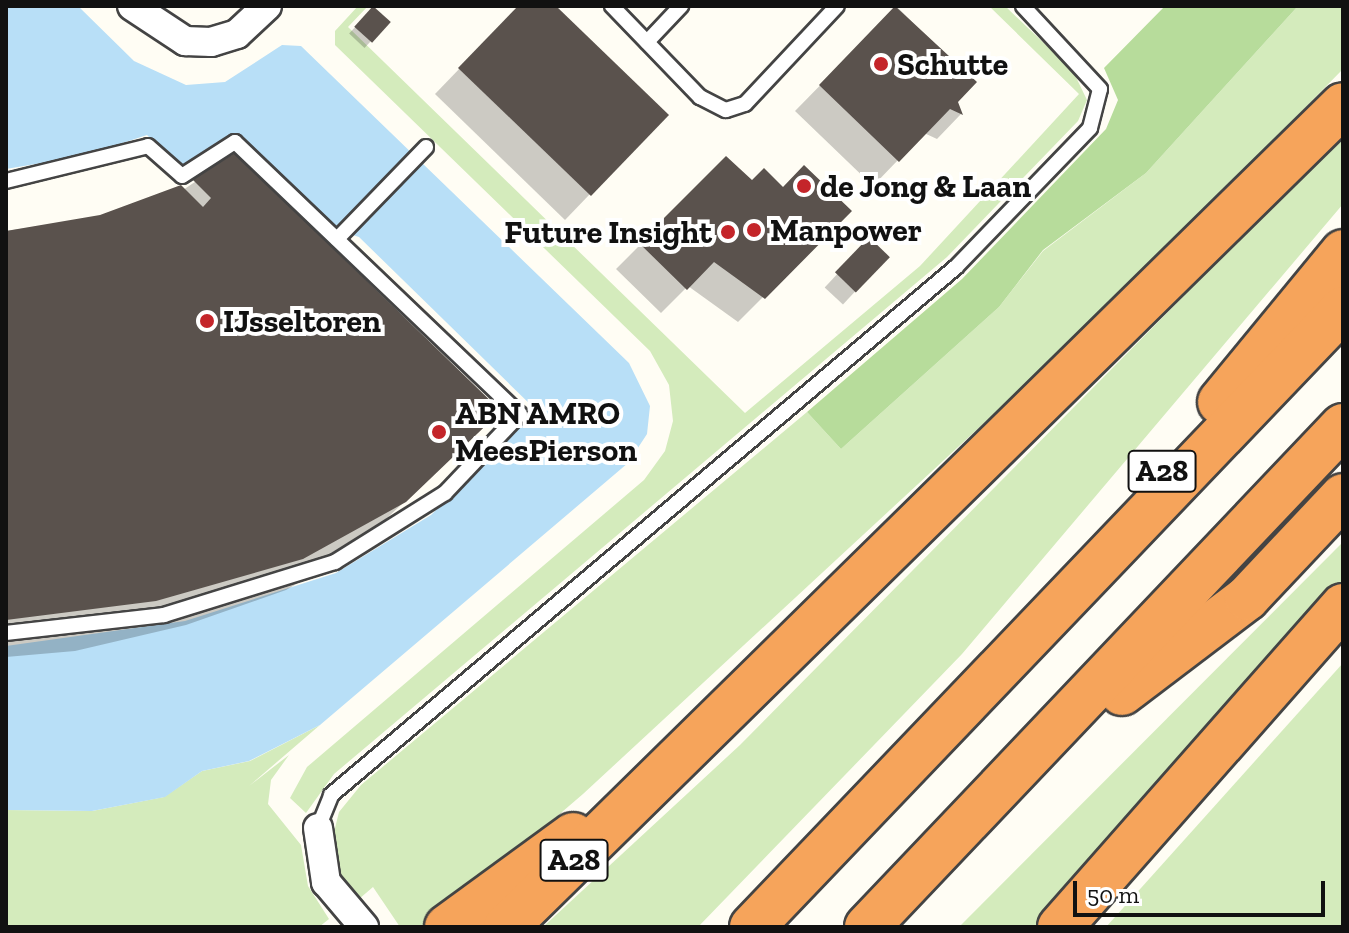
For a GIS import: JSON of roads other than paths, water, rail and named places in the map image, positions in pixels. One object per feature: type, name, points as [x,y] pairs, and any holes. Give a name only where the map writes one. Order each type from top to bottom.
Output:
[{"type":"highway","name":"A28","points":[[506,927],[1343,105]]},
{"type":"highway","name":"A28","points":[[982,691],[1343,252]]},
{"type":"highway","name":"A28","points":[[752,927],[982,691],[1343,309]]},
{"type":"highway","points":[[867,927],[1343,426]]},
{"type":"highway","points":[[1003,785],[1247,598],[1343,496]]},
{"type":"highway","points":[[1060,927],[1343,606]]},
{"type":"highway","name":"A28","points":[[447,927],[537,857],[640,795]]},
{"type":"street","points":[[132,6],[185,41],[211,42],[237,34],[267,6]]},
{"type":"street","points":[[318,828],[326,882],[364,927]]},
{"type":"lane","points":[[612,6],[700,97],[726,110],[745,104],[837,6]]},
{"type":"lane","points":[[647,42],[681,6]]},
{"type":"lane","points":[[318,828],[331,795],[956,267],[1090,128],[1100,89],[1023,6]]},
{"type":"lane","points":[[6,181],[148,146],[182,176],[235,142],[341,236],[520,414],[445,493],[335,562],[164,615],[6,633]]},
{"type":"lane","points":[[341,236],[422,151]]},
{"type":"water","points":[[6,6],[78,6],[134,61],[186,85],[225,82],[282,45],[301,46],[629,363],[650,406],[647,434],[628,463],[320,725],[249,761],[202,771],[165,797],[92,811],[6,810],[6,646],[185,621],[336,573],[431,515],[536,410],[359,237],[337,230],[238,133],[180,168],[147,135],[83,156],[6,169]]},
{"type":"place","name":"Schutte","points":[[881,64]]},
{"type":"place","name":"de Jong & Laan","points":[[804,186]]},
{"type":"place","name":"Manpower","points":[[754,230]]},
{"type":"place","name":"Future Insight","points":[[728,232]]},
{"type":"place","name":"IJsseltoren","points":[[207,321]]},
{"type":"place","name":"ABN AMRO MeesPierson","points":[[439,432]]}]
